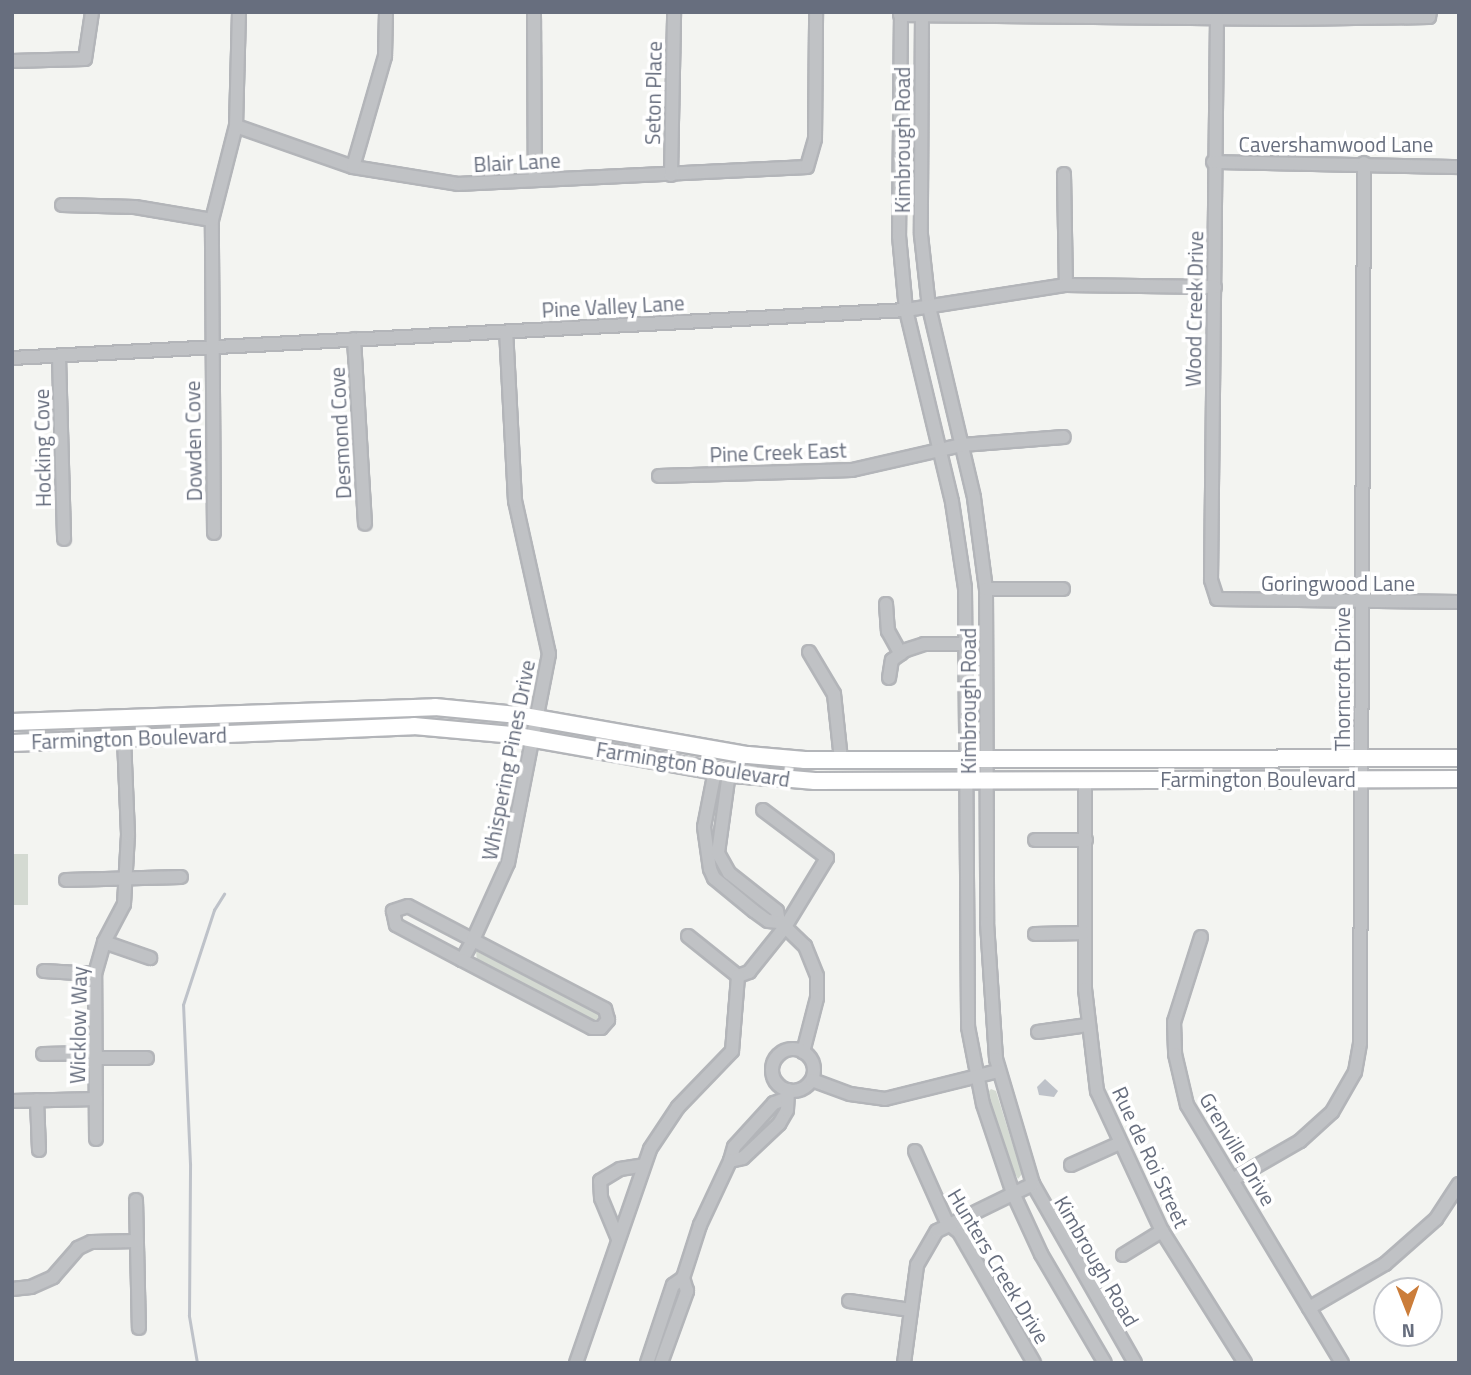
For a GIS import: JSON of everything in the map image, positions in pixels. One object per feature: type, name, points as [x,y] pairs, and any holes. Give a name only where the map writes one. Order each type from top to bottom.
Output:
[{"type":"main road","name":"Farmington Boulevard","points":[[12,743],[218,714],[426,706],[538,718],[720,764],[816,781],[1459,779]]},
{"type":"main road","name":"Farmington Boulevard","points":[[12,722],[124,729],[414,726],[533,739],[627,756],[720,764],[841,760],[1459,758]]},
{"type":"street","points":[[12,61],[85,59],[92,12]]},
{"type":"street","name":"Dowden Cove","points":[[214,533],[210,348],[212,220],[236,126],[239,12]]},
{"type":"street","points":[[353,167],[385,56],[386,12]]},
{"type":"street","points":[[534,12],[535,180]]},
{"type":"street","name":"Seton Place","points":[[671,175],[674,12]]},
{"type":"street","name":"Blair Lane","points":[[236,126],[353,167],[458,184],[807,167],[815,139],[816,12]]},
{"type":"street","points":[[901,14],[1139,14],[1217,18],[1429,14]]},
{"type":"street","name":"Kimbrough Road","points":[[901,14],[899,236],[906,310],[952,502],[965,588],[966,996],[977,1076],[1013,1193],[1041,1254],[1105,1363]]},
{"type":"street","name":"Kimbrough Road","points":[[922,14],[921,235],[929,307],[962,446],[986,589],[988,988],[998,1072],[1033,1184],[1135,1363]]},
{"type":"street","name":"Wood Creek Drive","points":[[1217,18],[1213,162],[1215,287],[1211,580],[1217,599]]},
{"type":"street","name":"Cavershamwood Lane","points":[[1213,162],[1459,167]]},
{"type":"street","name":"Thorncroft Drive","points":[[1234,1179],[1308,1134],[1332,1112],[1354,1072],[1360,1043],[1364,163]]},
{"type":"street","points":[[1064,174],[1066,285]]},
{"type":"street","points":[[62,205],[135,207],[212,220]]},
{"type":"street","name":"Pine Valley Lane","points":[[12,358],[906,310],[1066,285],[1215,287]]},
{"type":"street","name":"Whispering Pines Drive","points":[[462,960],[508,863],[549,653],[515,501],[506,331]]},
{"type":"street","name":"Desmond Cove","points":[[354,339],[365,524]]},
{"type":"street","name":"Hocking Cove","points":[[59,357],[64,539]]},
{"type":"street","name":"Pine Creek East","points":[[659,476],[852,470],[938,449],[1064,438]]},
{"type":"street","points":[[986,589],[1063,589]]},
{"type":"street","name":"Goringwood Lane","points":[[1217,599],[1459,602]]},
{"type":"street","points":[[886,604],[888,631],[901,654]]},
{"type":"street","points":[[889,678],[892,660],[901,654],[924,644],[965,644]]},
{"type":"street","points":[[809,652],[834,694],[841,760]]},
{"type":"street","name":"Wicklow Way","points":[[96,1139],[95,974],[104,942],[124,904],[128,834],[124,729]]},
{"type":"street","points":[[720,764],[704,827],[710,869],[714,878],[761,916],[782,925],[805,946],[817,976],[817,998],[803,1052]]},
{"type":"street","name":"Rue de Roi Street","points":[[1085,780],[1084,933],[1088,1026],[1097,1091],[1162,1231],[1245,1363]]},
{"type":"street","points":[[738,976],[749,972],[827,858],[763,810]]},
{"type":"street","points":[[1035,840],[1086,840]]},
{"type":"street","points":[[66,880],[181,877]]},
{"type":"street","points":[[408,906],[472,940],[605,1009],[607,1023],[592,1028],[462,960],[396,925],[393,911],[408,906]]},
{"type":"street","points":[[1035,934],[1084,933]]},
{"type":"street","points":[[688,936],[738,976]]},
{"type":"street","name":"Grenville Drive","points":[[1201,937],[1174,1022],[1174,1054],[1187,1105],[1234,1179],[1342,1363]]},
{"type":"street","points":[[104,942],[150,958]]},
{"type":"street","points":[[44,971],[95,974]]},
{"type":"street","points":[[576,1363],[644,1165],[665,1123],[733,1051],[738,976]]},
{"type":"street","points":[[1038,1032],[1088,1026]]},
{"type":"street","points":[[661,1363],[687,1291],[683,1278],[707,1203],[730,1161],[734,1147],[764,1118],[774,1103],[787,1095],[801,1090],[811,1080],[813,1062],[803,1052],[784,1052],[775,1062],[776,1082],[787,1095],[787,1110],[774,1128],[743,1158],[730,1161]]},
{"type":"street","points":[[43,1054],[147,1058]]},
{"type":"street","points":[[811,1080],[850,1094],[885,1099],[998,1072]]},
{"type":"street","points":[[12,1101],[96,1099]]},
{"type":"street","points":[[37,1100],[40,1150]]},
{"type":"street","points":[[764,1118],[774,1128]]},
{"type":"street","points":[[1071,1165],[1120,1143]]},
{"type":"street","name":"Hunters Creek Drive","points":[[915,1151],[947,1223],[959,1232],[1034,1363]]},
{"type":"street","points":[[618,1239],[601,1198],[600,1181],[620,1169],[644,1165]]},
{"type":"street","points":[[904,1363],[917,1265],[928,1243],[947,1223],[1033,1184]]},
{"type":"street","points":[[1309,1308],[1385,1264],[1436,1219],[1459,1184]]},
{"type":"street","points":[[136,1200],[139,1328]]},
{"type":"street","points":[[1123,1255],[1162,1231]]},
{"type":"street","points":[[12,1289],[31,1287],[53,1277],[78,1248],[91,1242],[137,1241]]},
{"type":"street","points":[[647,1363],[673,1285],[683,1278]]},
{"type":"street","points":[[849,1301],[911,1310]]},
{"type":"shaded area","points":[[545,727],[709,755],[710,757],[544,735]]},
{"type":"shaded area","points":[[12,854],[28,854],[28,905],[12,905]]},
{"type":"shaded area","points":[[476,951],[600,1015],[601,1023],[594,1024],[477,961]]},
{"type":"shaded area","points":[[1045,1079],[1058,1091],[1054,1097],[1039,1095],[1037,1087]]},
{"type":"shaded area","points":[[991,1089],[996,1091],[1022,1174],[1018,1179],[1002,1151],[986,1094]]},
{"type":"waterway","points":[[197,1363],[189,1316],[190,1164],[183,1005],[214,910],[224,894]]}]
